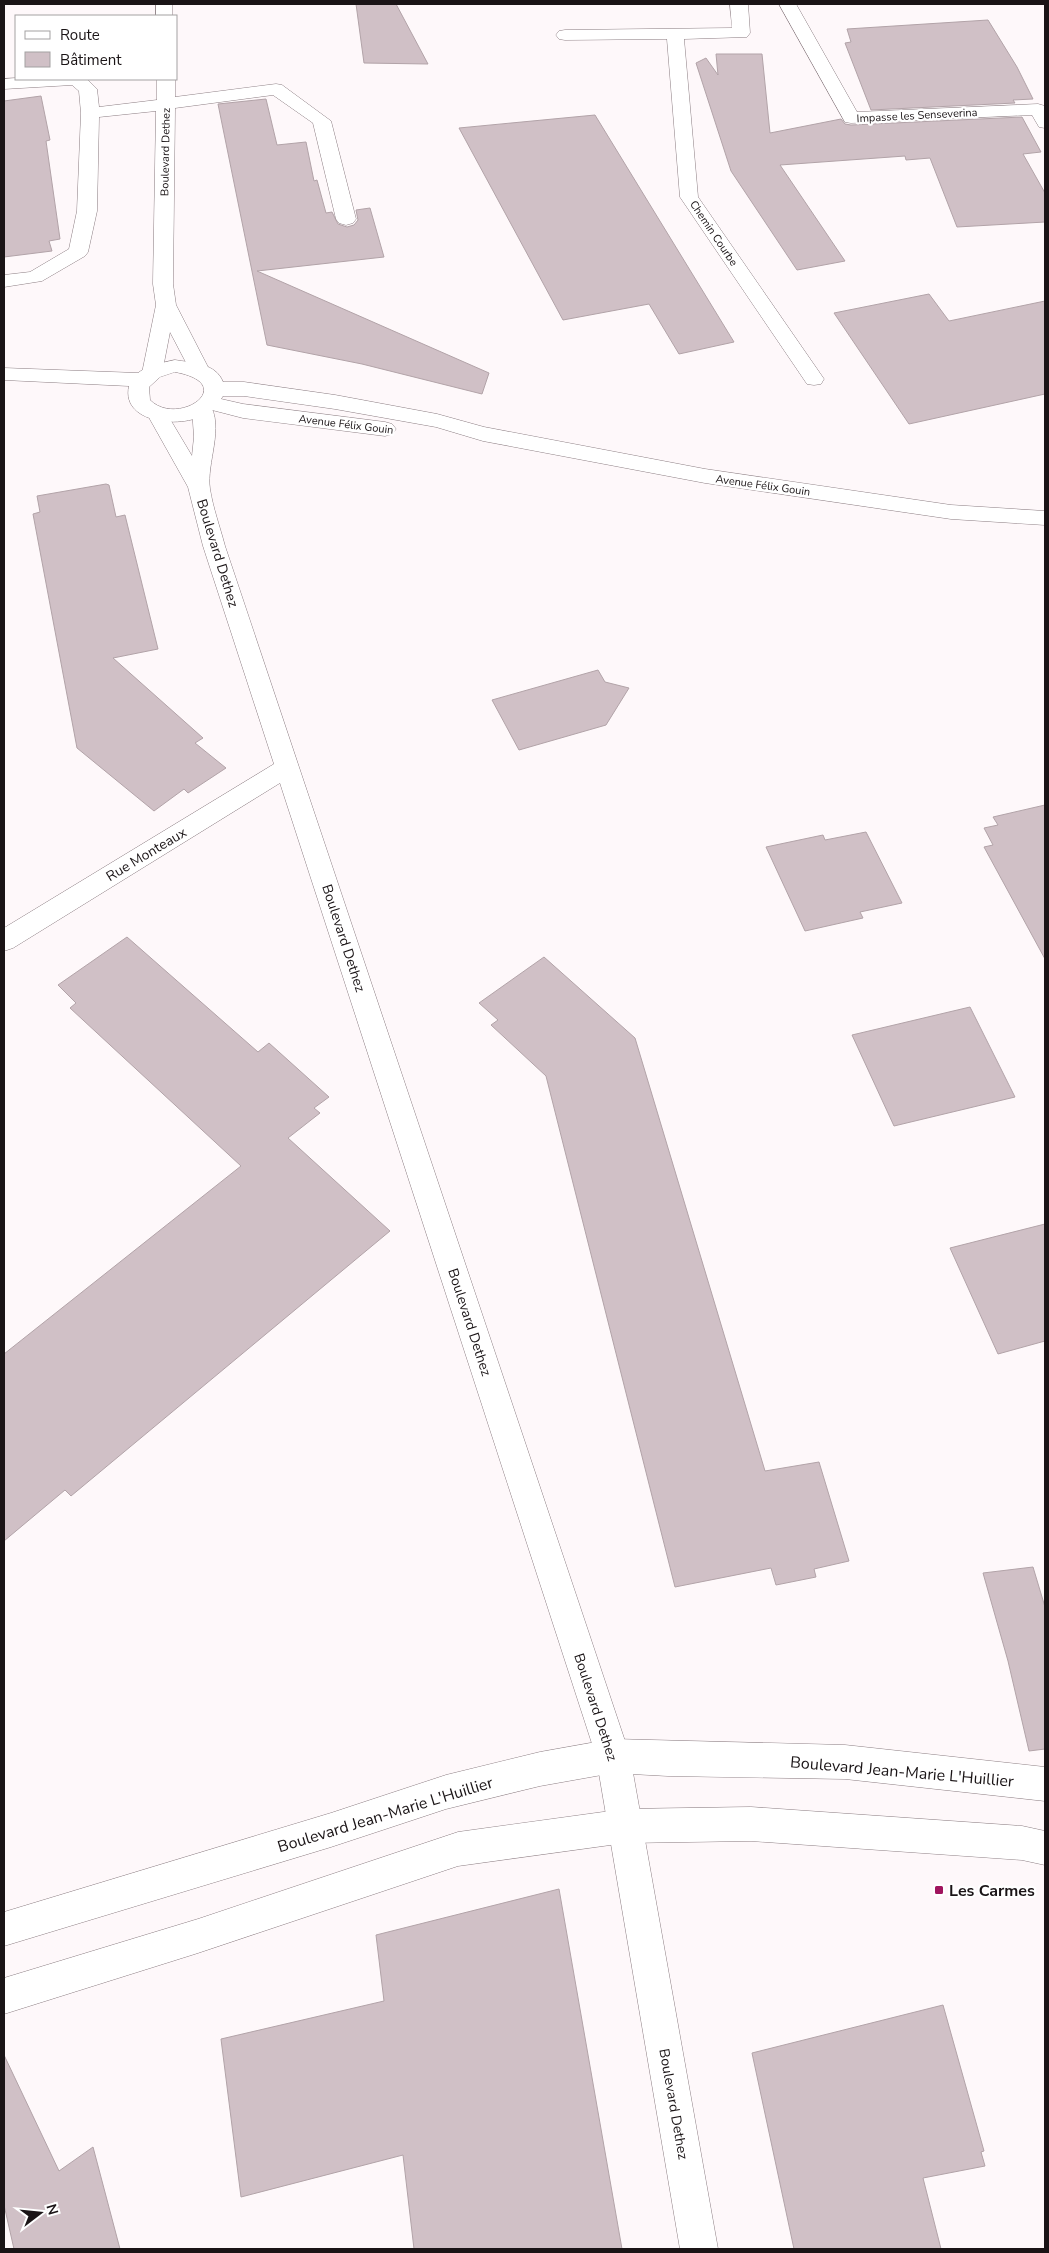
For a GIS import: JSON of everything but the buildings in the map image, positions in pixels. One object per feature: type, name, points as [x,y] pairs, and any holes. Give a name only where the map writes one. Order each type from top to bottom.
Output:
[{"type":"street","points":[[565,36],[740,33],[739,4]]},
{"type":"street","name":"Impasse les Senseverina","points":[[788,4],[851,118],[1038,109],[1045,123]]},
{"type":"street","name":"Chemin Courbe","points":[[675,34],[689,197],[814,379]]},
{"type":"street","points":[[4,84],[62,80]]},
{"type":"street","points":[[4,281],[35,277],[78,252],[87,211],[90,113],[88,89],[77,80]]},
{"type":"street","name":"Boulevard Dethez","points":[[144,383],[155,351],[166,305],[164,284],[166,80]]},
{"type":"street","points":[[90,113],[276,89],[322,121],[346,220]]},
{"type":"street","points":[[166,305],[199,369]]},
{"type":"street","points":[[4,374],[144,383],[175,366],[199,369],[208,374],[214,381],[209,400],[182,415],[157,414]]},
{"type":"street","points":[[144,383],[140,403],[157,414],[199,487]]},
{"type":"street","name":"Boulevard Dethez","points":[[209,400],[199,487],[214,546],[613,1756],[699,2249]]},
{"type":"street","name":"Avenue Félix Gouin","points":[[209,400],[243,412],[434,435],[483,434],[715,478],[951,512],[1045,518]]},
{"type":"street","name":"Rue Monteaux","points":[[4,941],[288,768]]},
{"type":"street","name":"Boulevard Jean-Marie L'Huillier","points":[[4,1929],[331,1830],[446,1792],[540,1769],[613,1756],[668,1759],[845,1762],[1045,1784]]},
{"type":"street","points":[[4,1996],[198,1936],[458,1849],[625,1826],[752,1824],[1022,1844],[1045,1848]]},
{"type":"place","name":"Les Carmes","points":[[939,1890]]}]
